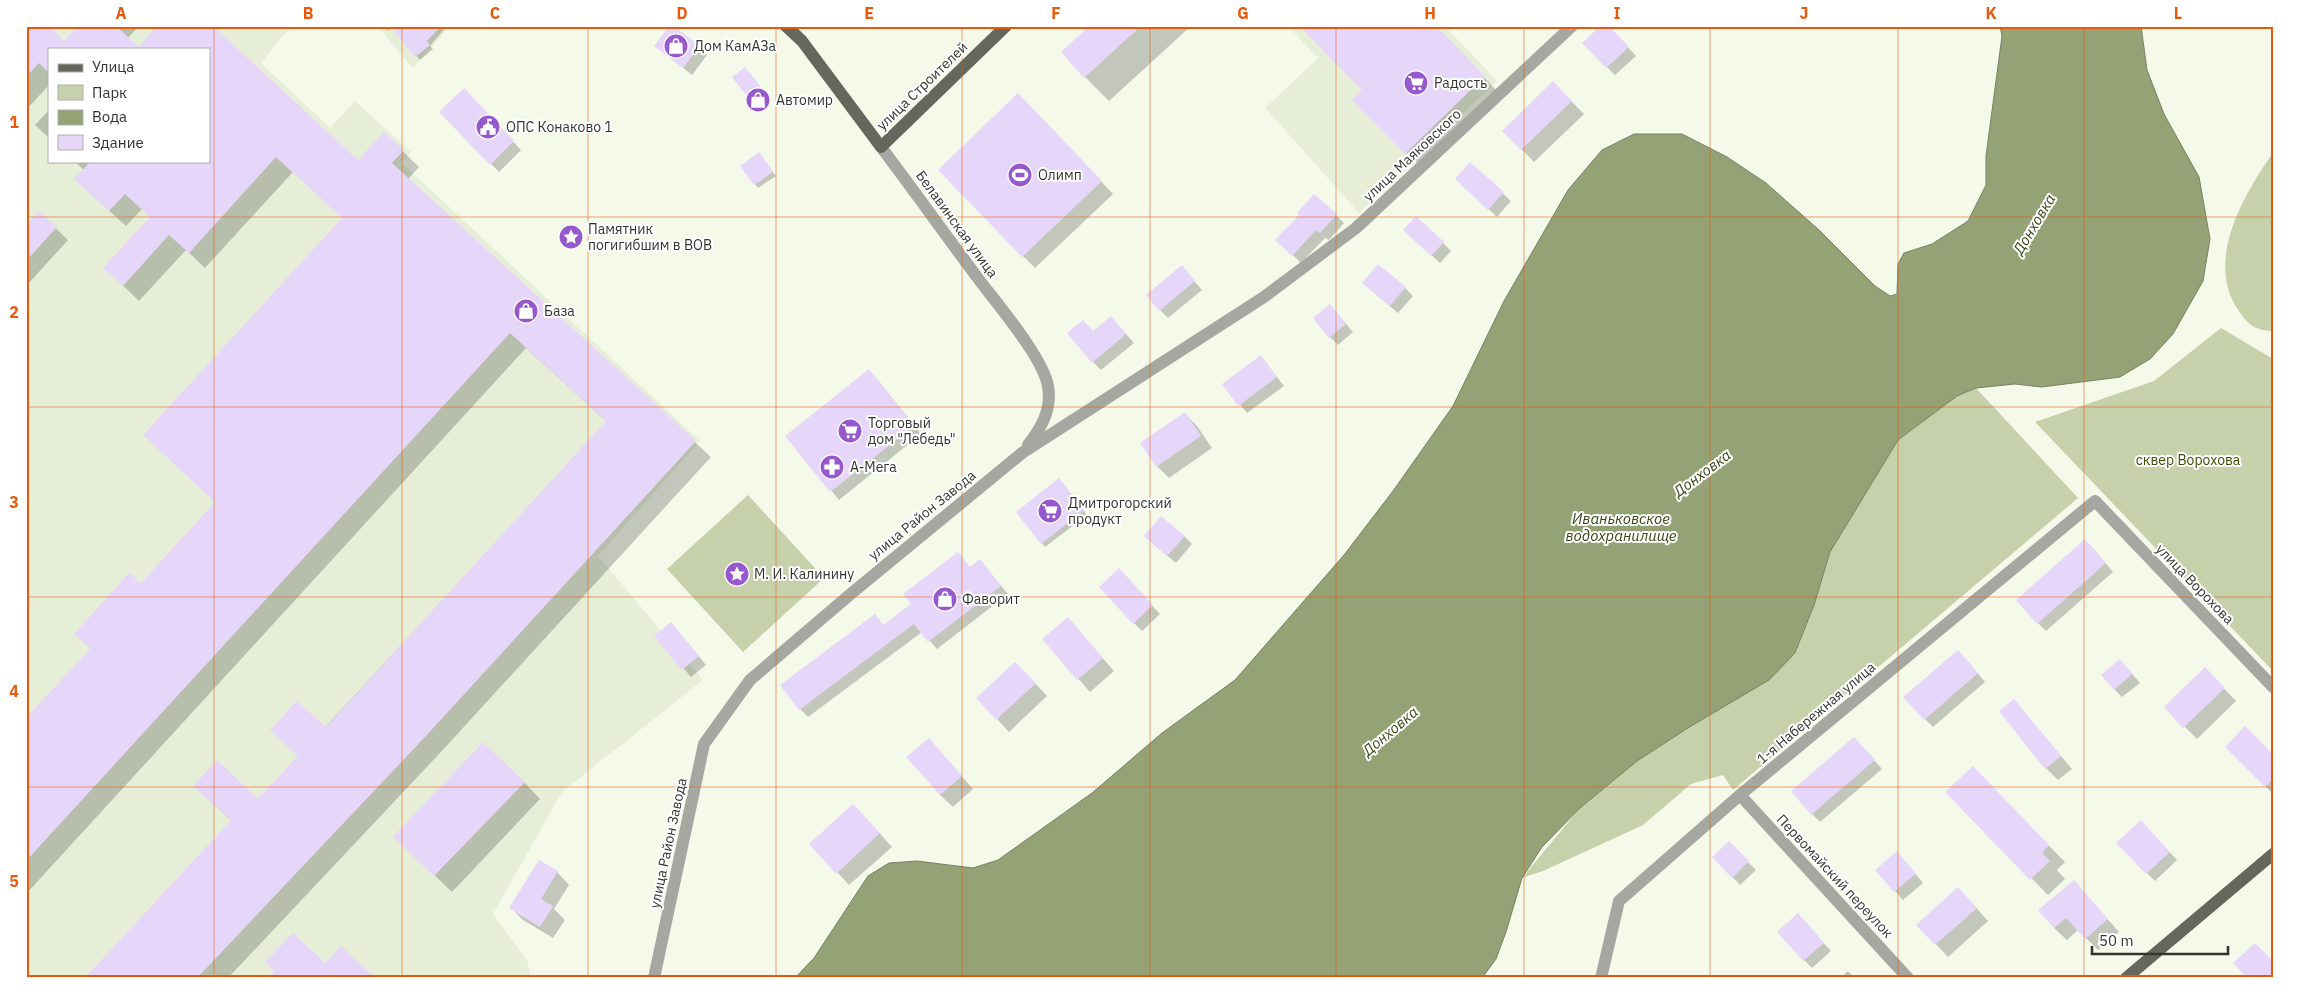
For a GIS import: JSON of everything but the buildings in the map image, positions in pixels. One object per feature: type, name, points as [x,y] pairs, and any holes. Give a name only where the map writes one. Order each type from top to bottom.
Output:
[{"type":"main road","name":"Белавинская улица","points":[[786,26],[802,41],[881,147]]},
{"type":"main road","name":"улица Строителей","points":[[881,147],[1006,26]]},
{"type":"main road","points":[[2126,978],[2273,854]]},
{"type":"street","name":"улица Маяковского","points":[[1264,297],[1356,228],[1572,26]]},
{"type":"street","name":"Белавинская улица","points":[[881,147],[1013,324],[1043,372],[1048,385],[1048,409],[1038,432],[1022,453]]},
{"type":"street","name":"улица Район Завода","points":[[654,978],[704,744],[750,680],[853,592],[1022,453],[1264,297]]},
{"type":"street","name":"улица Ворохова","points":[[2095,501],[2273,687]]},
{"type":"street","name":"1-я Набережная улица","points":[[1601,978],[1619,901],[1740,795],[2095,501]]},
{"type":"street","name":"Первомайский переулок","points":[[1740,795],[1908,978]]},
{"type":"shaded area","points":[[26,26],[291,26],[261,63],[330,128],[355,101],[411,152],[402,163],[700,441],[598,556],[703,680],[562,792],[493,914],[527,960],[531,978],[26,978]]},
{"type":"shaded area","points":[[377,26],[450,26],[413,68]]},
{"type":"shaded area","points":[[1288,26],[1445,26],[1497,81],[1359,213],[1265,108],[1318,58]]},
{"type":"green space","points":[[2273,153],[2273,331],[2257,328],[2242,316],[2229,292],[2225,272],[2226,251],[2240,209],[2261,170]]},
{"type":"green space","name":"сквер Ворохова","points":[[2221,328],[2273,359],[2273,671],[2035,422],[2154,381]]},
{"type":"green space","points":[[1976,388],[2078,498],[1733,790],[1723,775],[1691,784],[1643,825],[1543,871],[1522,878],[1580,808],[1637,761],[1795,654],[1814,605],[1830,552],[1898,440],[1957,396]]},
{"type":"green space","points":[[748,495],[824,578],[743,652],[667,569]]},
{"type":"water","name":"Иваньковское водохранилище","points":[[2000,26],[2141,26],[2147,70],[2164,114],[2199,177],[2210,239],[2203,281],[2173,334],[2150,359],[2120,377],[2042,387],[2015,384],[1976,388],[1957,396],[1898,440],[1830,552],[1814,605],[1795,653],[1769,680],[1691,726],[1637,761],[1580,808],[1542,847],[1522,878],[1496,959],[1482,978],[795,978],[814,958],[868,876],[889,863],[917,861],[973,868],[998,860],[1092,793],[1162,733],[1235,680],[1344,555],[1393,491],[1453,406],[1504,301],[1568,190],[1602,150],[1634,134],[1682,134],[1727,157],[1766,183],[1819,230],[1875,286],[1890,296],[1897,294],[1898,264],[1904,253],[1932,244],[1968,221],[1986,185],[1986,156],[2002,36]]},
{"type":"place","name":"Дом КамАЗа","points":[[676,46]]},
{"type":"place","name":"Радость","points":[[1416,83]]},
{"type":"place","name":"Автомир","points":[[758,100]]},
{"type":"place","name":"ОПС Конаково 1","points":[[488,127]]},
{"type":"place","name":"Олимп","points":[[1020,175]]},
{"type":"place","name":"Памятник погигибшим в ВОВ","points":[[571,237]]},
{"type":"place","name":"База","points":[[526,311]]},
{"type":"place","name":"Торговый дом \"Лебедь\"","points":[[850,431]]},
{"type":"place","name":"А-Мега","points":[[832,467]]},
{"type":"place","name":"Дмитрогорский продукт","points":[[1050,511]]},
{"type":"place","name":"М. И. Калинину","points":[[737,574]]},
{"type":"place","name":"Фаворит","points":[[945,599]]},
{"type":"water label","name":"Донховка","points":[[2034,224]]},
{"type":"water label","name":"Донховка","points":[[1702,473]]},
{"type":"water label","name":"Донховка","points":[[1390,731]]}]
